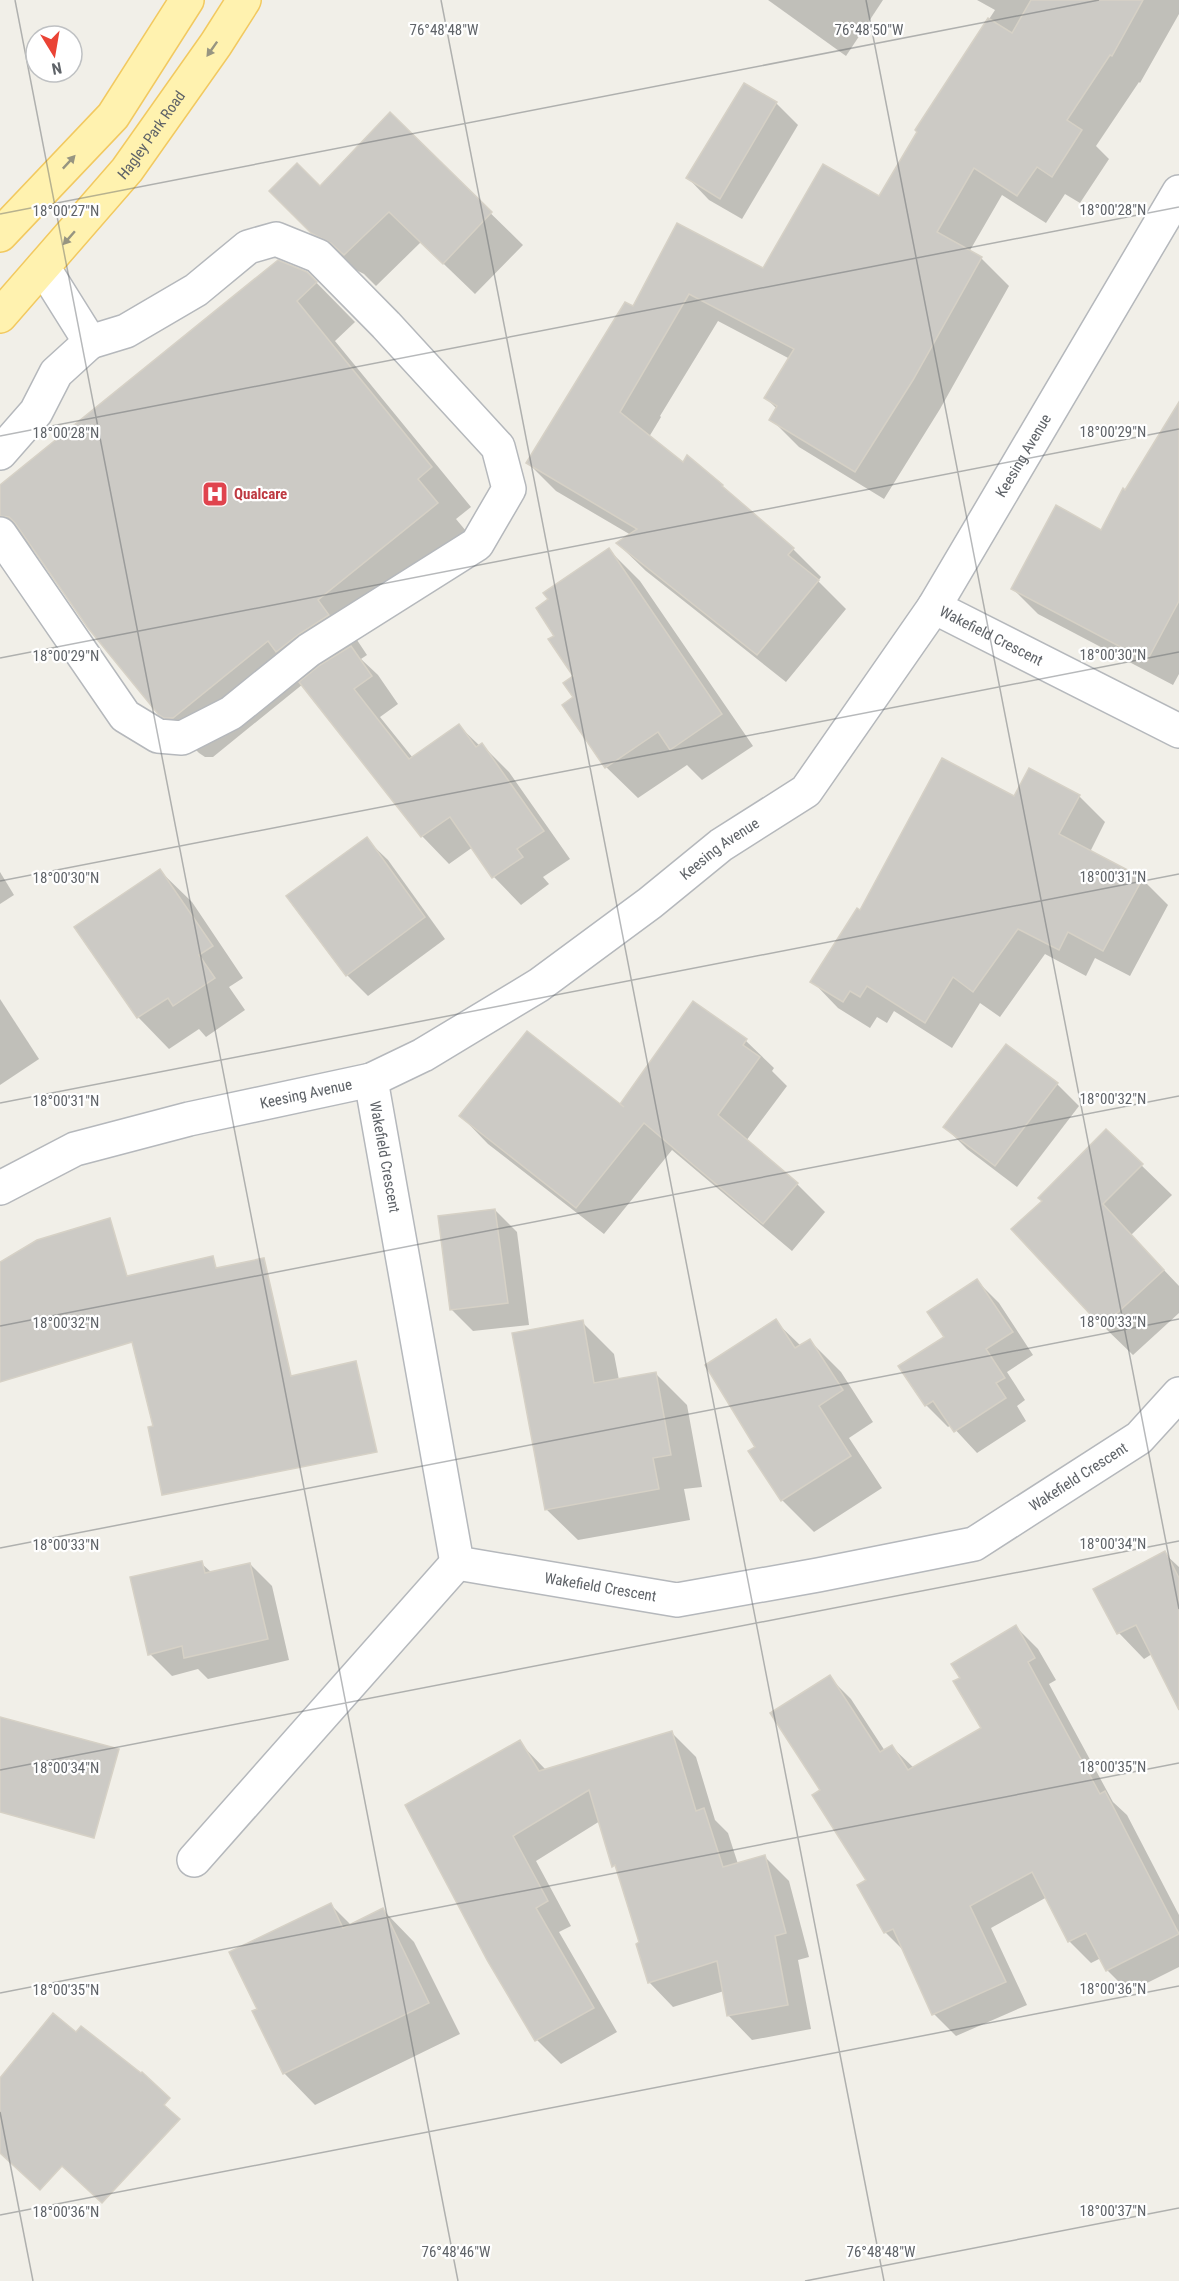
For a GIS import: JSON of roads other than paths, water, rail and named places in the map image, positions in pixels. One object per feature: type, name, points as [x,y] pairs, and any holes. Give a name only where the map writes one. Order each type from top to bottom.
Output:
[{"type":"main road","points":[[0,235],[113,116],[188,0]]},
{"type":"main road","name":"Hagley Park Road","points":[[0,316],[127,170],[216,44],[244,0]]},
{"type":"street","name":"Keesing Avenue","points":[[0,1188],[75,1149],[189,1119],[371,1080],[423,1055],[539,985],[650,903],[721,845],[806,791],[934,607],[1179,192]]},
{"type":"street","points":[[0,453],[36,412],[56,373],[90,342],[126,331],[196,290],[248,247],[276,239],[318,256],[386,325],[498,447],[508,489],[477,544],[309,650],[231,713],[182,738],[158,736],[125,716],[0,534]]},
{"type":"street","points":[[43,267],[90,342]]},
{"type":"street","name":"Wakefield Crescent","points":[[934,607],[1179,731]]},
{"type":"street","name":"Wakefield Crescent","points":[[371,1080],[457,1563],[677,1600],[974,1544],[1139,1438],[1179,1394]]},
{"type":"street","points":[[194,1860],[457,1563]]},
{"type":"place","name":"Qualcare","points":[[215,494]]}]
